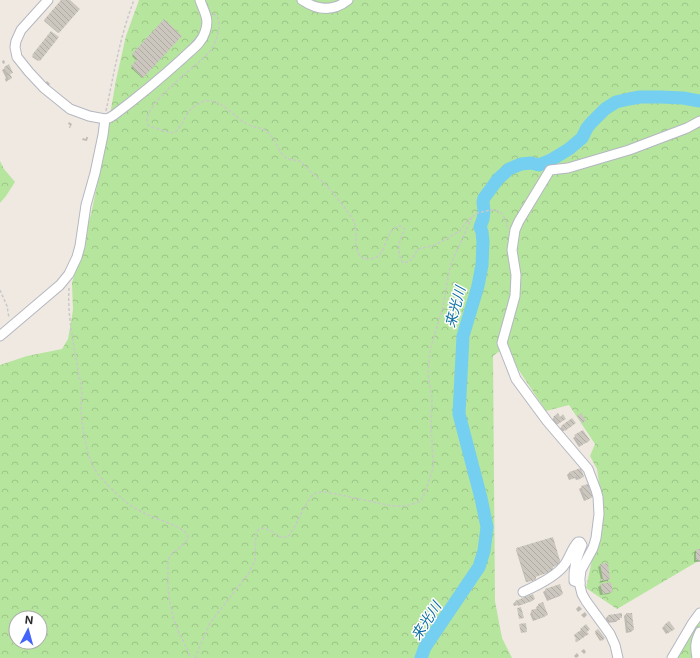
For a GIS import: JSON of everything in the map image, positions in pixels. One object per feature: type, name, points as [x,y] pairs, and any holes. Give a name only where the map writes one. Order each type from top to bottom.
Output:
[{"type":"street","points":[[48,0],[21,30],[16,40],[15,47],[17,57],[44,88],[70,109],[89,116],[104,118],[109,118],[114,115],[132,101],[165,74],[202,40],[207,28],[207,18],[200,0]]},
{"type":"street","points":[[302,0],[321,9],[333,8],[348,0]]},
{"type":"street","points":[[0,336],[60,285],[69,274],[77,257],[80,246],[86,205],[95,173],[104,118]]},
{"type":"street","points":[[618,658],[615,645],[610,634],[582,594],[580,583],[582,570],[593,548],[596,538],[599,514],[598,497],[588,470],[547,421],[516,379],[502,343],[515,296],[516,275],[512,250],[513,239],[519,221],[550,170],[568,168],[629,150],[687,128],[700,121]]},
{"type":"street","points":[[523,592],[561,570],[572,553],[574,546],[578,542],[582,545],[574,567],[573,575],[574,581],[580,583]]},
{"type":"street","points":[[672,658],[700,613]]},
{"type":"street","points":[[697,658],[696,639],[700,632]]},
{"type":"path","points":[[104,118],[120,41],[134,0]]},
{"type":"path","points":[[204,9],[216,16],[219,20],[216,42],[209,53],[174,83],[153,106],[148,116],[147,122],[149,126],[171,133],[175,132],[180,128],[187,113],[202,102],[210,100],[225,107],[240,120],[263,129],[270,134],[280,151],[287,159],[299,161],[326,186],[352,217],[356,229],[355,242],[357,252],[362,257],[368,259],[379,255],[383,250],[390,232],[396,227],[400,226],[405,229],[399,241],[400,259],[403,263],[409,262],[413,259],[418,249],[435,245],[460,231],[467,221],[477,213],[499,211],[506,220],[508,228]]},
{"type":"path","points":[[195,658],[210,623],[249,572],[255,560],[256,533],[259,529],[264,528],[280,537],[288,537],[293,532],[307,503],[314,494],[321,492],[392,506],[407,506],[421,501],[433,468],[432,439],[430,432],[432,398],[428,374],[430,350],[443,307],[450,266],[472,217]]},
{"type":"path","points":[[69,274],[68,297],[70,317],[82,392],[80,409],[84,436],[92,465],[100,477],[132,506],[187,533],[187,540],[171,555],[168,560],[167,586],[176,627],[189,652],[190,658]]},
{"type":"path","points":[[0,290],[7,309]]},
{"type":"green space","points":[[139,0],[700,0],[700,560],[617,609],[586,588],[602,513],[597,469],[590,456],[595,444],[569,405],[546,411],[504,348],[493,356],[495,601],[502,638],[512,658],[0,658],[0,365],[27,356],[62,349],[68,339],[73,310],[72,283],[91,214],[101,167],[116,80],[126,36]]},
{"type":"green space","points":[[0,161],[4,169],[15,182],[0,203]]},
{"type":"green space","points":[[700,618],[700,658],[675,658]]},
{"type":"building","points":[[61,0],[70,0],[80,9],[59,33],[44,20]]},
{"type":"building","points":[[164,19],[182,36],[143,78],[131,66],[137,59],[132,54]]},
{"type":"building","points":[[51,31],[59,37],[40,61],[32,55]]},
{"type":"building","points":[[9,64],[13,73],[10,74],[12,78],[9,80],[4,67]]},
{"type":"building","points":[[558,413],[560,417],[563,414],[566,419],[558,424],[553,417]]},
{"type":"building","points":[[581,413],[586,421],[582,423],[577,416]]},
{"type":"building","points":[[572,418],[576,423],[565,431],[561,426]]},
{"type":"building","points":[[583,430],[590,440],[581,446],[574,435]]},
{"type":"building","points":[[581,468],[584,477],[578,479],[577,476],[571,479],[569,472]]},
{"type":"building","points":[[588,484],[593,497],[586,500],[581,486]]},
{"type":"building","points":[[553,537],[561,564],[553,567],[554,571],[536,576],[536,580],[527,582],[516,548]]},
{"type":"building","points":[[696,549],[700,549],[700,560],[696,560]]},
{"type":"building","points":[[608,563],[610,579],[601,581],[601,579],[603,579],[600,564]]},
{"type":"building","points":[[611,582],[613,592],[603,594],[600,584]]},
{"type":"building","points":[[560,584],[563,594],[549,599],[545,589]]},
{"type":"building","points":[[533,594],[535,599],[521,605],[520,603],[516,605],[515,601]]},
{"type":"building","points":[[543,602],[548,615],[535,620],[531,610],[539,608],[538,604]]},
{"type":"building","points":[[521,607],[524,618],[519,619],[517,608]]},
{"type":"building","points":[[622,613],[622,618],[619,618],[620,620],[608,621],[608,615]]},
{"type":"building","points":[[626,613],[632,613],[634,630],[628,631]]},
{"type":"building","points":[[669,621],[675,629],[668,633],[664,625]]},
{"type":"building","points":[[526,623],[527,632],[521,633],[519,624]]},
{"type":"building","points":[[586,624],[590,629],[587,632],[589,634],[586,636],[580,629]]},
{"type":"building","points":[[598,629],[605,638],[602,641],[595,631]]},
{"type":"building","points":[[579,631],[584,637],[577,642],[575,639],[577,638],[574,635]]},
{"type":"waterway","name":"来光川","points":[[421,658],[425,647],[479,567],[484,551],[487,527],[459,414],[463,336],[478,286],[482,265],[483,242],[480,227],[483,219],[484,198],[498,179],[509,169],[521,164],[531,163],[539,165],[551,160],[569,149],[582,138],[591,123],[605,109],[616,102],[640,97],[683,98],[700,101]]}]
